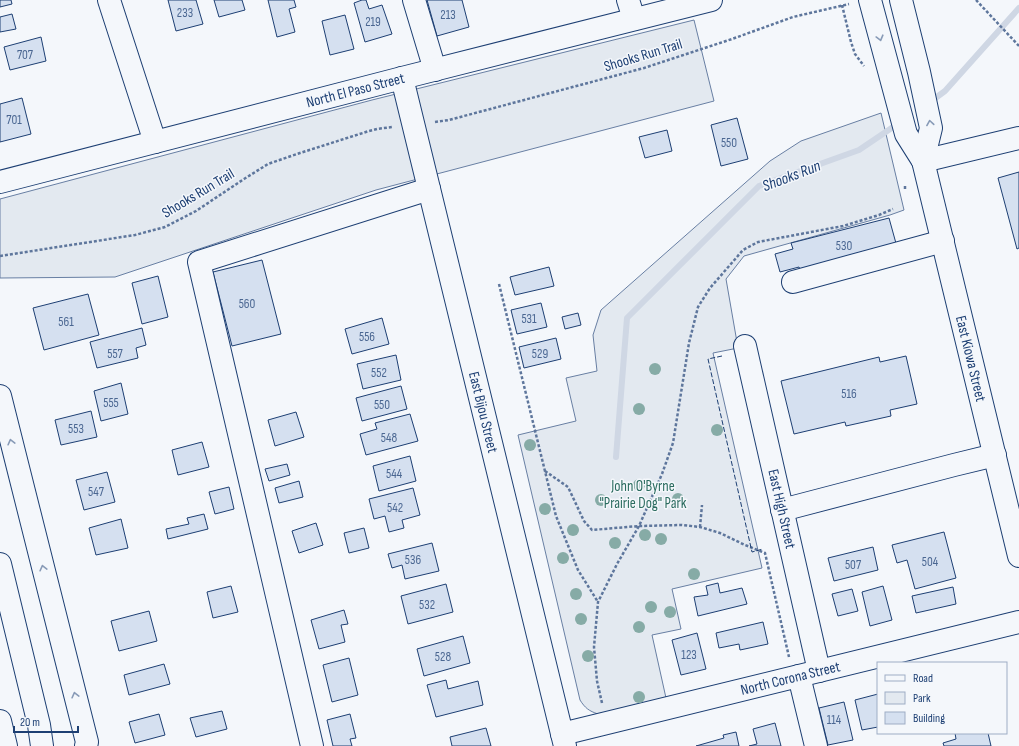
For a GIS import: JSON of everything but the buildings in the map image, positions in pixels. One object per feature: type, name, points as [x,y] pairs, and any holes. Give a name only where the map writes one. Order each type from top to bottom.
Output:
[{"type":"street","points":[[109,0],[155,142]]},
{"type":"street","points":[[414,0],[435,70]]},
{"type":"street","name":"North El Paso Street","points":[[0,182],[435,70],[631,10],[711,0]]},
{"type":"street","name":"East Kiowa Street","points":[[870,0],[906,134],[923,161],[1019,556]]},
{"type":"street","name":"East Kiowa Street","points":[[901,0],[931,128],[923,161]]},
{"type":"street","name":"East Bijou Street","points":[[402,78],[563,740]]},
{"type":"street","points":[[923,161],[1019,138]]},
{"type":"street","points":[[312,746],[199,262],[429,189]]},
{"type":"street","points":[[794,282],[943,242]]},
{"type":"street","name":"East High Street","points":[[745,346],[782,510],[804,675],[816,746]]},
{"type":"street","points":[[0,396],[87,742],[86,746]]},
{"type":"street","points":[[782,510],[995,455]]},
{"type":"street","points":[[0,564],[39,725],[42,746]]},
{"type":"street","name":"North Corona Street","points":[[563,740],[609,722],[1019,622]]},
{"type":"street","points":[[0,721],[6,746]]},
{"type":"street","points":[[39,725],[47,746]]},
{"type":"path","points":[[976,0],[1019,46]]},
{"type":"path","name":"Shooks Run Trail","points":[[450,120],[644,68],[793,17],[842,5],[855,54],[867,70]]},
{"type":"path","name":"Shooks Run Trail","points":[[0,256],[135,234],[165,227],[196,211],[244,178],[268,164],[377,129]]},
{"type":"path","points":[[609,722],[604,713],[597,681],[594,647],[598,602],[617,564],[639,526],[662,474],[673,444],[689,343],[698,307],[710,288],[744,250],[758,242],[843,226],[893,209]]},
{"type":"path","points":[[498,284],[556,516],[578,570],[598,602]]},
{"type":"path","points":[[545,472],[568,487],[584,522],[592,530],[639,526],[700,527],[720,533],[765,553],[804,675]]},
{"type":"path","points":[[700,527],[702,505]]},
{"type":"green space","points":[[694,20],[714,101],[376,190],[115,277],[0,278],[0,199],[372,100]]},
{"type":"green space","name":"John O'Byrne \"Prairie Dog\" Park","points":[[881,113],[904,210],[744,256],[726,279],[738,348],[713,353],[762,568],[672,589],[681,629],[652,635],[666,698],[598,714],[592,712],[580,700],[518,435],[576,421],[566,378],[597,371],[593,335],[601,310],[770,161],[801,141]]},
{"type":"waterway","name":"Shooks Run","points":[[930,102],[945,91],[1019,8]]},
{"type":"waterway","name":"Shooks Run","points":[[616,457],[627,318],[759,186],[859,150],[899,123]]},
{"type":"fence","points":[[722,356],[708,359],[752,552],[763,549]]}]
